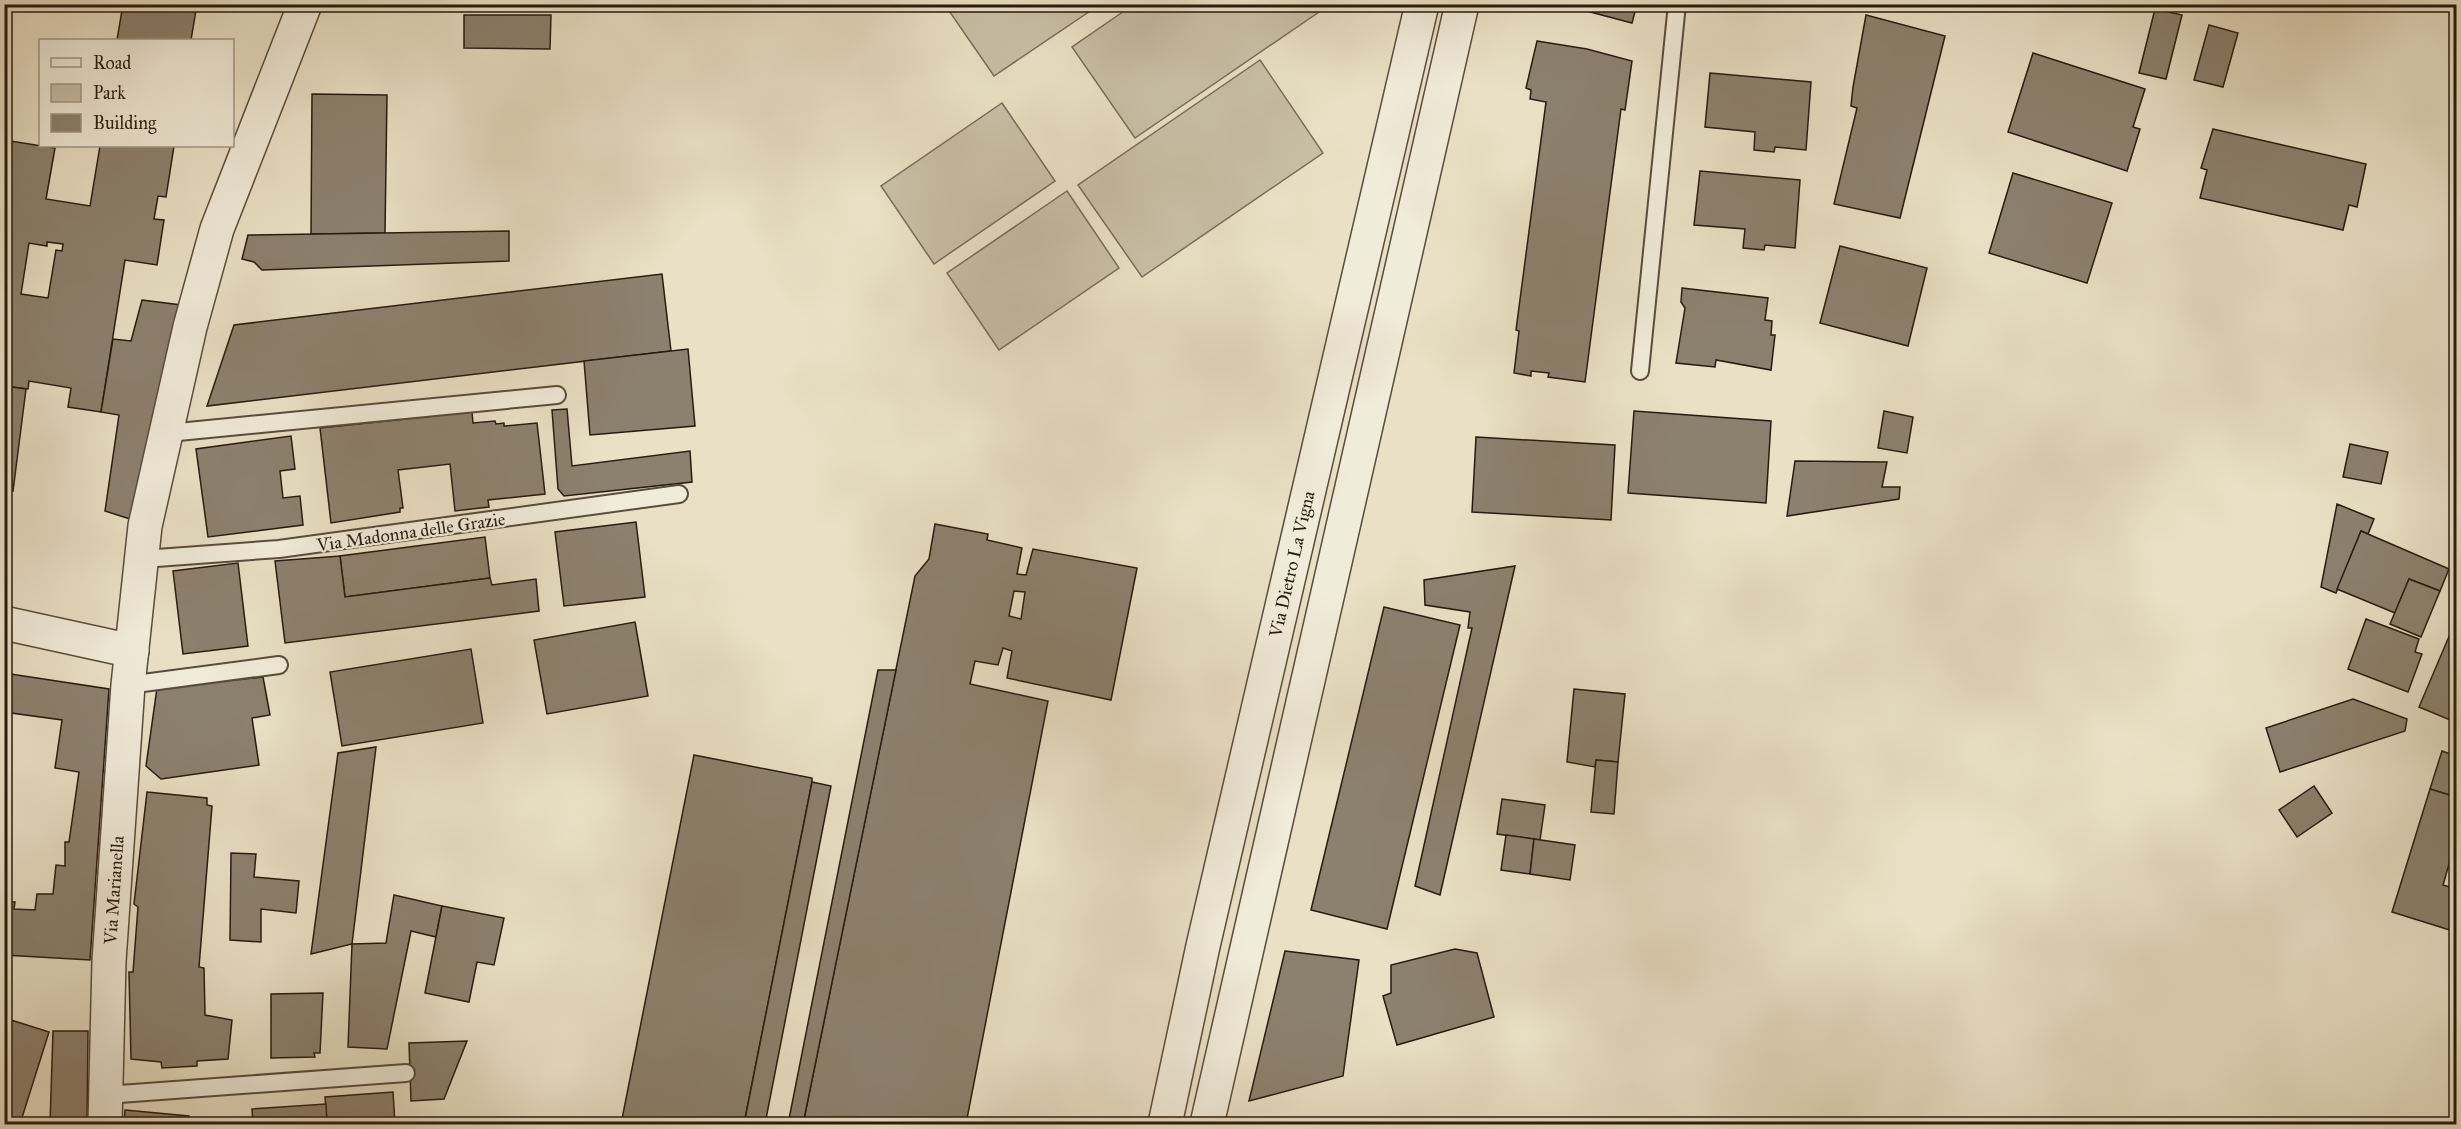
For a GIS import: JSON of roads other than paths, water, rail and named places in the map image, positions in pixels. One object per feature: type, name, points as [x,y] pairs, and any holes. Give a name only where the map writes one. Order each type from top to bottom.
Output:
[{"type":"street","points":[[4,623],[132,651],[145,526],[168,433],[190,327],[217,229],[305,4]]},
{"type":"street","name":"Via Dietro La Vigna","points":[[1165,1125],[1203,946],[1422,4]]},
{"type":"street","points":[[1208,1125],[1462,4]]},
{"type":"street","name":"Via Marianella","points":[[106,1110],[109,961],[132,651]]},
{"type":"lane","points":[[1640,371],[1677,4]]},
{"type":"lane","points":[[168,433],[557,395]]},
{"type":"lane","name":"Via Madonna delle Grazie","points":[[143,559],[279,549],[679,494]]},
{"type":"lane","points":[[128,685],[279,665]]},
{"type":"lane","name":"Via Marianella","points":[[106,1110],[406,1073]]}]
